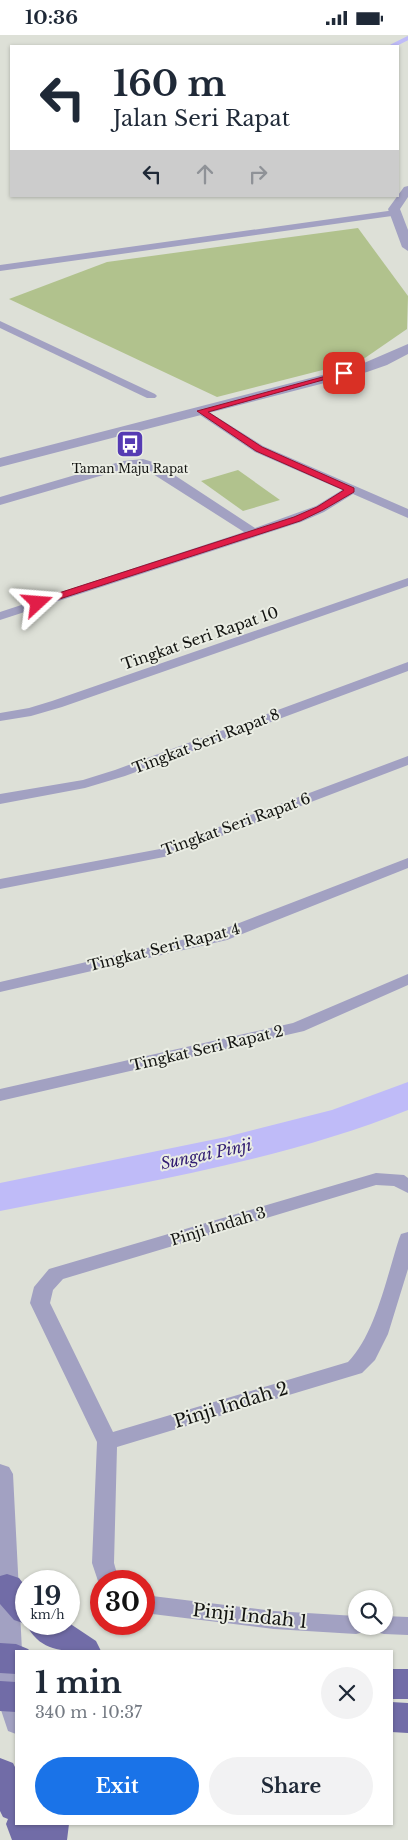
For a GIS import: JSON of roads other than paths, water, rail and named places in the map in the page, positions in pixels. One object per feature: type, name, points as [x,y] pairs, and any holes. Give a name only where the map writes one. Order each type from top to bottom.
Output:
[{"type":"main road","points":[[60,1635],[82,1650]]},
{"type":"main road","points":[[393,1684],[408,1684]]},
{"type":"main road","points":[[393,1717],[408,1718]]},
{"type":"main road","points":[[0,1773],[15,1803]]},
{"type":"main road","points":[[24,1825],[31,1840]]},
{"type":"main road","points":[[48,1840],[50,1825]]},
{"type":"street","points":[[408,190],[395,205],[395,213],[408,247]]},
{"type":"street","points":[[0,268],[395,213]]},
{"type":"street","points":[[0,323],[151,396]]},
{"type":"street","points":[[0,463],[362,369],[382,362],[408,348]]},
{"type":"street","points":[[201,411],[259,449],[408,514]]},
{"type":"street","points":[[0,501],[123,465],[143,463],[152,466],[252,532]]},
{"type":"street","points":[[0,616],[305,515],[351,490]]},
{"type":"street","name":"Tingkat Seri Rapat 10","points":[[0,717],[31,712],[58,704],[408,582]]},
{"type":"street","name":"Tingkat Seri Rapat 8","points":[[0,799],[85,784],[120,773],[408,666]]},
{"type":"street","name":"Tingkat Seri Rapat 6","points":[[0,884],[164,853],[408,760]]},
{"type":"street","name":"Tingkat Seri Rapat 4","points":[[0,987],[221,936],[408,863]]},
{"type":"street","name":"Tingkat Seri Rapat 2","points":[[0,1095],[298,1027],[408,979]]},
{"type":"street","name":"Pinji Indah 3","points":[[107,1442],[40,1303],[44,1287],[56,1274],[376,1179],[403,1184]]},
{"type":"street","points":[[355,1368],[368,1355],[378,1334],[408,1239]]},
{"type":"street","name":"Pinji Indah 2","points":[[107,1442],[355,1368]]},
{"type":"street","points":[[105,1570],[103,1563],[107,1442]]},
{"type":"street","points":[[0,1474],[15,1591]]},
{"type":"street","name":"Pinji Indah 1","points":[[155,1605],[274,1620],[348,1625]]},
{"type":"street","points":[[8,1684],[15,1610]]},
{"type":"street","points":[[393,1625],[408,1626]]},
{"type":"street","points":[[35,1825],[38,1840]]},
{"type":"waterway","points":[[394,45],[408,38]]},
{"type":"waterway","name":"Sungai Pinji","points":[[0,1197],[226,1151],[343,1121],[408,1095]]},
{"type":"place","name":"Taman Maju Rapat","points":[[130,444]]}]
